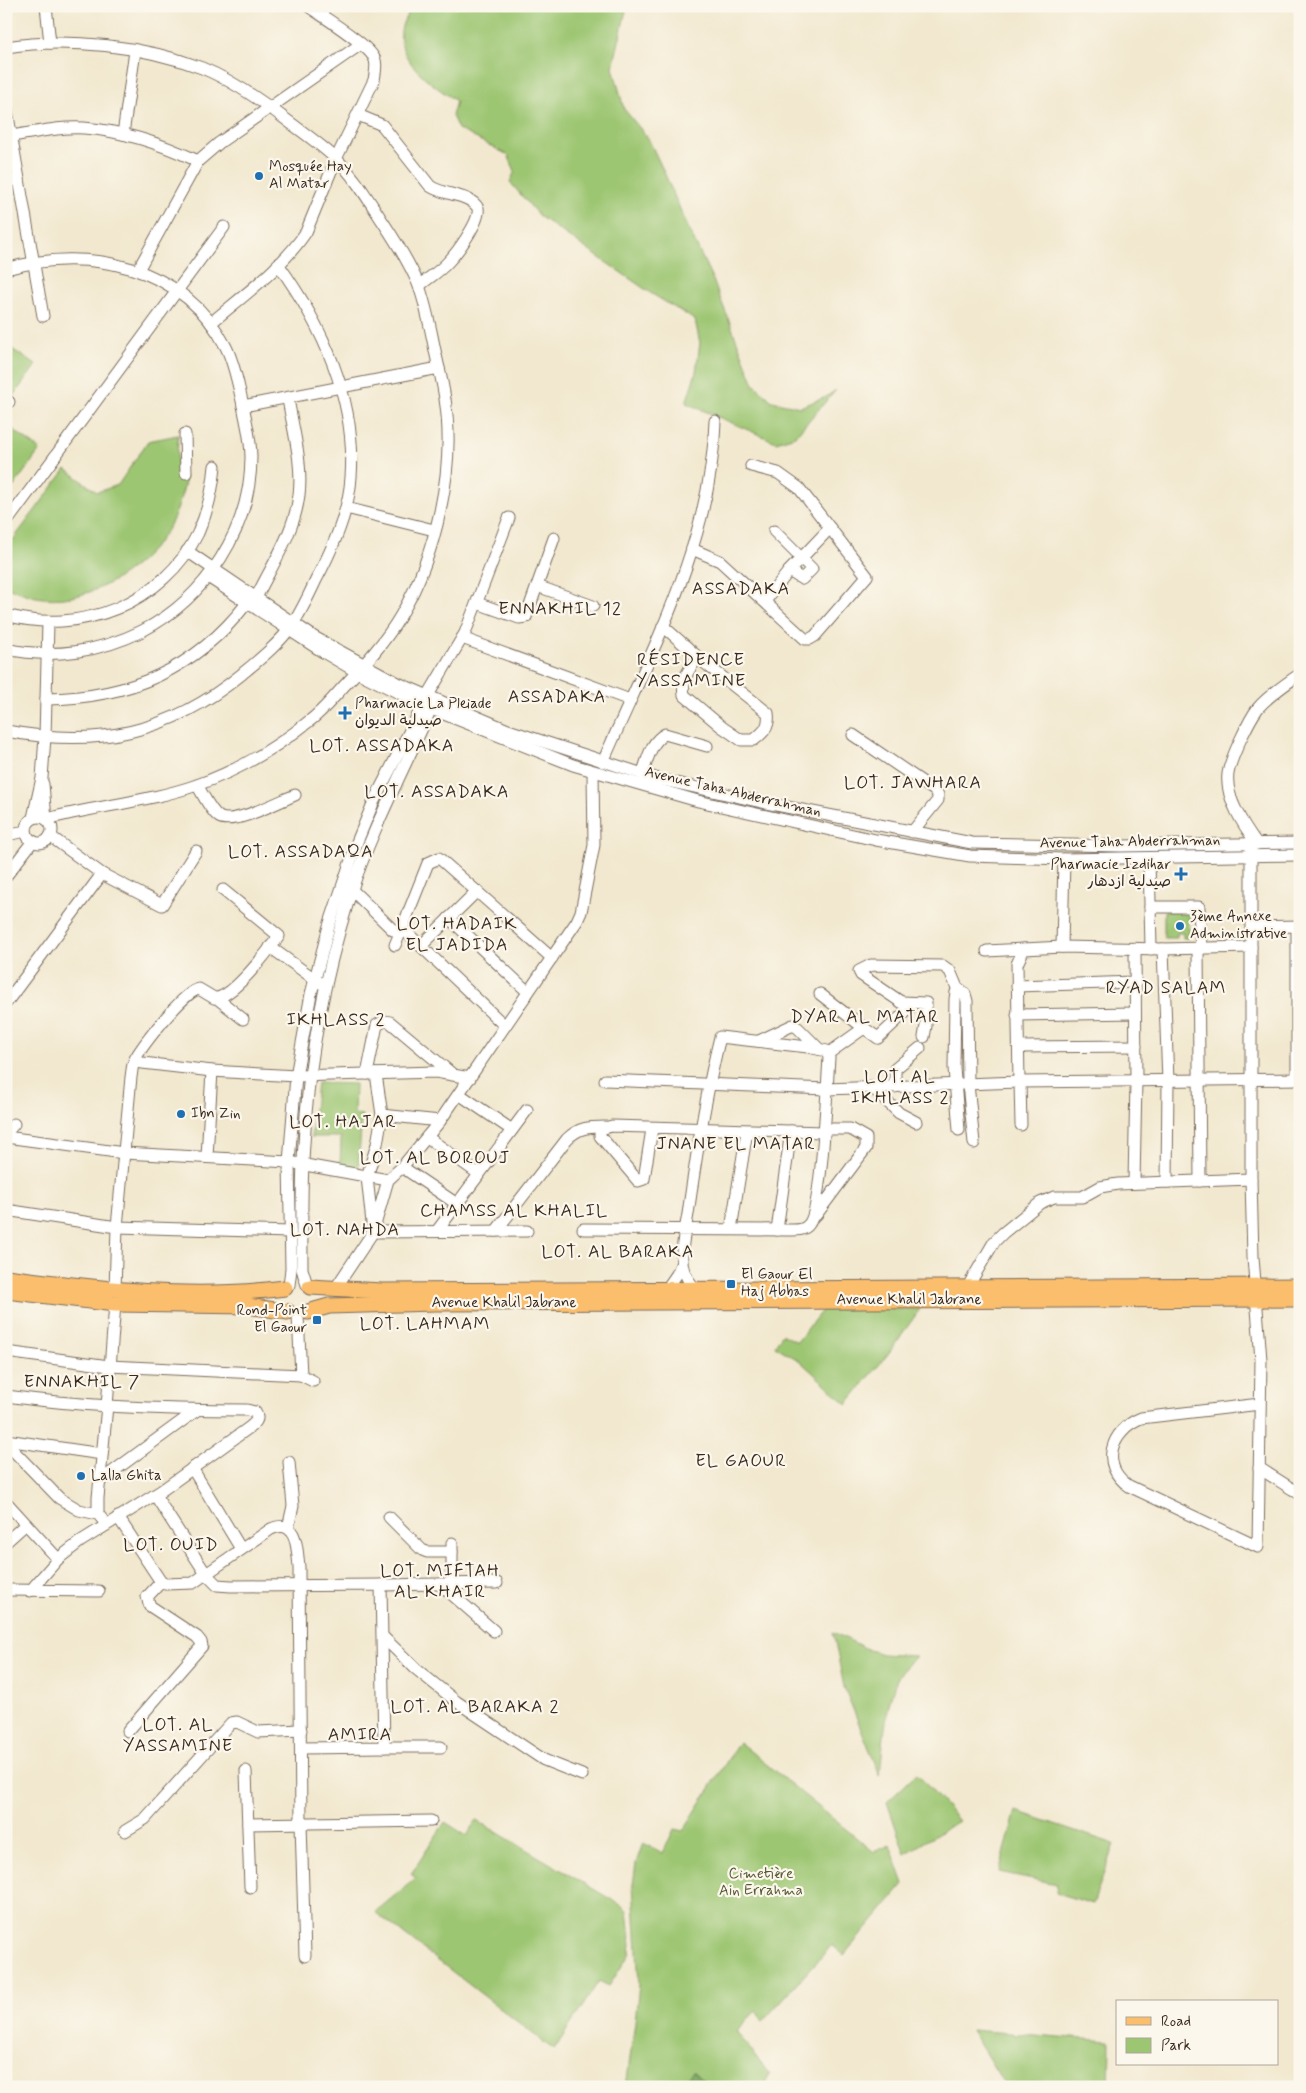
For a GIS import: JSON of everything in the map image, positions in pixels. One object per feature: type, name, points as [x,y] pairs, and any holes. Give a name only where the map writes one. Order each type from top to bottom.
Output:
[{"type":"main road","name":"Avenue Khalil Jabrane","points":[[6,1277],[115,1297],[248,1293],[287,1287]]},
{"type":"main road","points":[[299,1282],[308,1286],[315,1297],[312,1308],[298,1313],[282,1304],[282,1293],[287,1287],[299,1282]]},
{"type":"main road","name":"Avenue Khalil Jabrane","points":[[308,1286],[382,1291],[697,1290],[959,1292],[1256,1292],[1300,1286]]},
{"type":"main road","name":"Avenue Khalil Jabrane","points":[[6,1291],[248,1306],[298,1313],[329,1306],[959,1292]]},
{"type":"main road","name":"Avenue Khalil Jabrane","points":[[1256,1292],[1300,1299]]},
{"type":"street","points":[[46,6],[50,42]]},
{"type":"street","points":[[211,323],[299,243],[306,232],[336,159],[374,80],[375,59],[361,44],[308,6]]},
{"type":"street","points":[[6,47],[33,42],[74,43],[162,56],[202,68],[231,82],[270,107],[336,159],[363,193],[396,241],[418,286],[439,368],[445,400],[448,454],[441,503],[428,555],[419,579],[401,615],[360,669],[310,721],[274,746],[235,768],[196,785],[46,819],[33,818]]},
{"type":"street","points":[[138,270],[198,161],[219,143],[361,44]]},
{"type":"street","points":[[122,134],[135,51]]},
{"type":"street","points":[[6,105],[43,316]]},
{"type":"street","points":[[358,115],[382,125],[430,186],[438,192],[468,199],[478,208],[478,216],[455,253],[446,264],[418,286]]},
{"type":"street","points":[[11,136],[82,128],[122,134],[173,149],[198,161]]},
{"type":"street","points":[[6,182],[19,179]]},
{"type":"street","points":[[6,523],[224,227]]},
{"type":"street","points":[[6,268],[34,262],[84,260],[115,264],[138,270],[177,290],[192,302],[211,323],[232,360],[250,442],[249,484],[238,528],[210,573],[174,610],[133,635],[88,650],[47,654],[6,649]]},
{"type":"street","points":[[6,731],[45,737],[80,739],[138,730],[171,720],[220,692],[258,661],[291,627],[324,565],[346,508],[352,478],[349,430],[342,388],[328,349],[314,320],[278,264]]},
{"type":"street","points":[[243,406],[288,399],[439,368]]},
{"type":"street","points":[[46,699],[94,696],[122,690],[160,675],[178,666],[209,643],[252,600],[294,520],[299,494],[300,470],[288,399]]},
{"type":"street","points":[[603,762],[663,626],[692,549],[711,465],[715,421]]},
{"type":"street","points":[[185,434],[186,473]]},
{"type":"street","points":[[6,615],[20,620],[48,623],[73,621],[98,616],[123,606],[146,593],[166,577],[187,551],[198,533],[208,507],[215,466]]},
{"type":"street","points":[[692,549],[720,560],[805,639],[815,636],[866,576],[799,488],[778,474],[751,466]]},
{"type":"street","points":[[346,508],[434,530]]},
{"type":"street","points":[[287,1287],[291,1269],[289,1162],[296,1076],[328,926],[356,842],[384,780],[429,703],[462,638],[478,603],[509,518]]},
{"type":"street","points":[[765,601],[789,571],[830,528]]},
{"type":"street","points":[[774,531],[812,569],[802,579],[789,571]]},
{"type":"street","points":[[478,603],[522,618],[528,614],[554,538]]},
{"type":"street","name":"Avenue Taha Abderrahman","points":[[187,551],[210,573],[291,627],[360,669],[429,703],[573,766],[698,801],[905,845],[970,856],[1064,859],[1149,858],[1300,843]]},
{"type":"street","points":[[537,586],[593,606]]},
{"type":"street","points":[[48,623],[42,778],[33,818],[26,826],[26,831],[33,841],[40,842],[50,836]]},
{"type":"street","points":[[663,626],[698,657],[768,713],[770,720],[767,730],[754,740],[741,740],[722,728],[684,695],[682,685],[686,673],[698,657]]},
{"type":"street","points":[[462,638],[630,700]]},
{"type":"street","points":[[1260,1404],[1141,1418],[1128,1423],[1120,1433],[1111,1457],[1119,1479],[1129,1486],[1258,1547],[1261,1360],[1250,1179],[1253,848],[1233,803],[1227,775],[1234,753],[1258,708],[1300,674]]},
{"type":"street","points":[[308,1286],[302,1269],[303,1165],[310,1077],[326,986],[352,890],[429,703]]},
{"type":"street","name":"Avenue Taha Abderrahman","points":[[429,703],[642,774],[766,803],[972,843],[1253,848],[1300,855]]},
{"type":"street","points":[[642,774],[653,744],[665,734],[707,746]]},
{"type":"street","points":[[853,736],[934,790],[938,795],[938,800],[912,832]]},
{"type":"street","points":[[573,766],[578,754]]},
{"type":"street","points":[[336,1289],[374,1232],[388,1180],[402,1167],[440,1121],[572,929],[581,912],[594,845],[593,772]]},
{"type":"street","points":[[42,778],[46,819],[51,826],[50,836]]},
{"type":"street","points":[[196,785],[217,816],[225,820],[237,818],[295,794]]},
{"type":"street","points":[[6,835],[26,831]]},
{"type":"street","points":[[50,836],[102,874],[162,905],[196,851]]},
{"type":"street","points":[[6,876],[33,841]]},
{"type":"street","points":[[395,945],[428,863],[440,858],[552,958]]},
{"type":"street","points":[[1149,858],[1151,949]]},
{"type":"street","points":[[1062,947],[1064,859]]},
{"type":"street","points":[[6,1003],[102,874]]},
{"type":"street","points":[[218,999],[232,990],[279,936],[223,890]]},
{"type":"street","points":[[352,890],[393,930],[402,930],[421,946],[505,1026]]},
{"type":"street","points":[[421,946],[476,891]]},
{"type":"street","points":[[1150,907],[1199,907],[1200,1181]]},
{"type":"street","points":[[449,918],[528,992]]},
{"type":"street","points":[[605,1080],[708,1082],[827,1089],[1020,1082],[1299,1079],[1299,926],[1252,927]]},
{"type":"street","points":[[270,947],[326,986]]},
{"type":"street","points":[[988,951],[1062,947],[1199,949],[1251,947]]},
{"type":"street","points":[[1134,948],[1136,1046],[1134,1183]]},
{"type":"street","points":[[1021,1125],[1017,964],[1024,949]]},
{"type":"street","points":[[1164,949],[1168,1081],[1167,1182]]},
{"type":"street","points":[[820,994],[878,1038],[910,1008],[862,976],[859,970],[871,965],[943,966],[950,971],[958,990],[955,999],[956,1085],[959,1130]]},
{"type":"street","points":[[1017,986],[1135,982]]},
{"type":"street","points":[[98,1514],[115,1297],[117,1226],[130,1077],[134,1062],[152,1035],[193,990],[199,989],[218,999],[243,1019]]},
{"type":"street","points":[[958,990],[964,991],[967,1001],[968,1084],[974,1143]]},
{"type":"street","points":[[895,1087],[895,1069],[922,1043],[926,1026],[926,1003],[902,1002]]},
{"type":"street","points":[[1017,1015],[1135,1014]]},
{"type":"street","points":[[374,1232],[367,1177],[377,1144],[382,1115],[372,1074],[377,1025],[385,1021],[390,1022],[452,1074]]},
{"type":"street","points":[[759,1042],[792,1025],[824,1051],[827,1089],[816,1202],[812,1220]]},
{"type":"street","points":[[666,1290],[677,1274],[682,1262],[700,1129],[708,1082],[720,1037],[824,1051],[864,1028]]},
{"type":"street","points":[[1019,1047],[1136,1046]]},
{"type":"street","points":[[134,1062],[212,1071],[310,1077],[436,1072],[470,1078]]},
{"type":"street","points":[[207,1157],[212,1071]]},
{"type":"street","points":[[872,1088],[886,1103],[916,1122]]},
{"type":"street","points":[[459,1094],[512,1130]]},
{"type":"street","points":[[436,1231],[528,1110]]},
{"type":"street","points":[[382,1115],[440,1121]]},
{"type":"street","points":[[14,1124],[6,1135],[124,1153],[289,1162],[388,1180]]},
{"type":"street","points":[[496,1231],[567,1139],[575,1131],[584,1127],[748,1131],[850,1129],[866,1138],[866,1148],[812,1220],[803,1229],[583,1229]]},
{"type":"street","points":[[606,1127],[599,1130],[600,1136],[629,1171],[640,1181],[644,1178],[652,1129]]},
{"type":"street","points":[[731,1229],[748,1131]]},
{"type":"street","points":[[777,1230],[791,1131]]},
{"type":"street","points":[[427,1137],[479,1174]]},
{"type":"street","points":[[402,1167],[457,1204]]},
{"type":"street","points":[[959,1292],[1003,1233],[1040,1203],[1054,1197],[1082,1197],[1108,1185],[1250,1179]]},
{"type":"street","points":[[6,1210],[117,1226],[290,1232]]},
{"type":"street","points":[[374,1232],[527,1231]]},
{"type":"street","points":[[682,1262],[687,1277],[697,1290]]},
{"type":"street","points":[[298,1313],[301,1375]]},
{"type":"street","points":[[6,1352],[109,1366],[301,1375],[313,1381]]},
{"type":"street","points":[[7,1400],[197,1410],[248,1410],[255,1412],[258,1417],[250,1427],[156,1495],[106,1524],[58,1559],[30,1591]]},
{"type":"street","points":[[100,1481],[197,1410]]},
{"type":"street","points":[[6,1441],[102,1454]]},
{"type":"street","points":[[6,1441],[59,1498],[79,1510],[98,1514],[106,1524]]},
{"type":"street","points":[[288,1528],[294,1506],[289,1462]]},
{"type":"street","points":[[192,1468],[241,1548]]},
{"type":"street","points":[[1259,1468],[1300,1494]]},
{"type":"street","points":[[156,1495],[206,1574],[218,1585],[381,1586],[497,1584]]},
{"type":"street","points":[[6,1502],[58,1559]]},
{"type":"street","points":[[118,1517],[161,1582],[169,1585],[194,1583],[241,1548],[277,1526],[288,1528],[293,1533],[297,1546],[305,1956]]},
{"type":"street","points":[[389,1517],[422,1550],[427,1552],[452,1547],[452,1584]]},
{"type":"street","points":[[6,1542],[26,1524]]},
{"type":"street","points":[[128,1730],[202,1646],[202,1642],[196,1637],[150,1606],[148,1597],[161,1582]]},
{"type":"street","points":[[440,1584],[494,1631]]},
{"type":"street","points":[[381,1586],[384,1747]]},
{"type":"street","points":[[6,1590],[99,1591]]},
{"type":"street","points":[[383,1637],[416,1669],[456,1702],[544,1760],[582,1775]]},
{"type":"street","points":[[125,1831],[146,1819],[231,1723],[238,1722],[258,1732],[301,1730]]},
{"type":"street","points":[[301,1748],[441,1747]]},
{"type":"street","points":[[246,1771],[250,1887]]},
{"type":"street","points":[[248,1824],[431,1822]]},
{"type":"green space","points":[[412,6],[627,6],[613,67],[624,109],[648,138],[713,280],[754,384],[772,401],[800,407],[826,397],[836,390],[795,436],[776,442],[686,403],[696,372],[700,343],[695,320],[652,294],[539,216],[510,182],[515,171],[508,155],[458,129],[452,116],[456,101],[426,79],[416,69],[408,59],[403,48],[401,36],[403,23]]},
{"type":"green space","points":[[6,345],[36,365],[9,402],[11,428],[40,450],[6,497]]},
{"type":"green space","points":[[178,435],[177,472],[186,478],[178,508],[160,540],[133,568],[99,588],[80,595],[62,598],[43,598],[6,587],[6,543],[9,545],[66,469],[97,492],[118,485],[148,441]]},
{"type":"green space","points":[[1164,911],[1189,911],[1189,938],[1183,938],[1183,933],[1177,933],[1177,938],[1164,938]]},
{"type":"green space","points":[[317,1083],[355,1084],[354,1114],[362,1115],[358,1170],[340,1169],[341,1137],[311,1137]]},
{"type":"green space","points":[[823,1309],[920,1309],[888,1354],[847,1404],[800,1361],[775,1346],[782,1334],[797,1342]]},
{"type":"green space","points":[[833,1632],[869,1650],[882,1654],[916,1656],[902,1671],[892,1692],[886,1721],[880,1775],[844,1687]]},
{"type":"green space","name":"Cimetière Ain Errahma","points":[[739,1742],[874,1852],[890,1845],[904,1884],[844,1955],[832,1945],[763,2021],[756,2011],[736,2031],[770,2075],[766,2082],[770,2087],[711,2087],[693,2071],[679,2087],[626,2087],[639,1984],[633,1885],[636,1863],[643,1843],[663,1853],[674,1829],[683,1831]]},
{"type":"green space","points":[[917,1774],[959,1821],[905,1854],[887,1802]]},
{"type":"green space","points":[[1016,1811],[1114,1844],[1093,1904],[1056,1893],[1057,1884],[999,1872]]},
{"type":"green space","points":[[476,1820],[624,1907],[627,1911],[631,1944],[630,1953],[609,1986],[599,1981],[554,2050],[375,1912],[416,1878],[411,1874],[445,1822],[467,1836]]},
{"type":"green space","points":[[971,2030],[1110,2041],[1109,2087],[1006,2087]]},
{"type":"green space","points":[[693,2071],[711,2087],[679,2087]]},
{"type":"place","name":"Mosquée Hay Al Matar","points":[[259,176]]},
{"type":"place","name":"Pharmacie La Pleiade صيدلية الديوان","points":[[345,713]]},
{"type":"place","name":"Pharmacie Izdihar صيدلية ازدهار","points":[[1181,874]]},
{"type":"place","name":"3ème Annexe Administrative","points":[[1180,926]]},
{"type":"place","name":"Ibn Zin","points":[[181,1114]]},
{"type":"place","name":"El Gaour El Haj Abbas","points":[[731,1284]]},
{"type":"place","name":"Rond-Point El Gaour","points":[[317,1320]]},
{"type":"place","name":"Lalla Ghita","points":[[81,1476]]},
{"type":"district","name":"ASSADAKA","points":[[741,589]]},
{"type":"district","name":"ENNAKHIL 12","points":[[560,609]]},
{"type":"district","name":"RÉSIDENCE YASSAMINE","points":[[691,670]]},
{"type":"district","name":"ASSADAKA","points":[[557,697]]},
{"type":"district","name":"LOT. ASSADAKA","points":[[382,746]]},
{"type":"district","name":"LOT. JAWHARA","points":[[913,783]]},
{"type":"district","name":"LOT. ASSADAKA","points":[[437,792]]},
{"type":"district","name":"LOT. ASSADAQA","points":[[301,852]]},
{"type":"district","name":"LOT. HADAIK EL JADIDA","points":[[457,934]]},
{"type":"district","name":"RYAD SALAM","points":[[1166,988]]},
{"type":"district","name":"DYAR AL MATAR","points":[[865,1017]]},
{"type":"district","name":"IKHLASS 2","points":[[336,1020]]},
{"type":"district","name":"LOT. AL IKHLASS 2","points":[[900,1087]]},
{"type":"district","name":"LOT. HAJAR","points":[[343,1122]]},
{"type":"district","name":"JNANE EL MATAR","points":[[736,1144]]},
{"type":"district","name":"LOT. AL BOROUJ","points":[[435,1158]]},
{"type":"district","name":"CHAMSS AL KHALIL","points":[[514,1211]]},
{"type":"district","name":"LOT. NAHDA","points":[[345,1230]]},
{"type":"district","name":"LOT. AL BARAKA","points":[[618,1252]]},
{"type":"district","name":"LOT. LAHMAM","points":[[425,1324]]},
{"type":"district","name":"ENNAKHIL 7","points":[[82,1382]]},
{"type":"district","name":"EL GAOUR","points":[[741,1461]]},
{"type":"district","name":"LOT. OUID","points":[[171,1545]]},
{"type":"district","name":"LOT. MIFTAH AL KHAIR","points":[[440,1581]]},
{"type":"district","name":"LOT. AL BARAKA 2","points":[[475,1707]]},
{"type":"district","name":"LOT. AL YASSAMINE","points":[[178,1735]]},
{"type":"district","name":"AMIRA","points":[[360,1735]]}]
